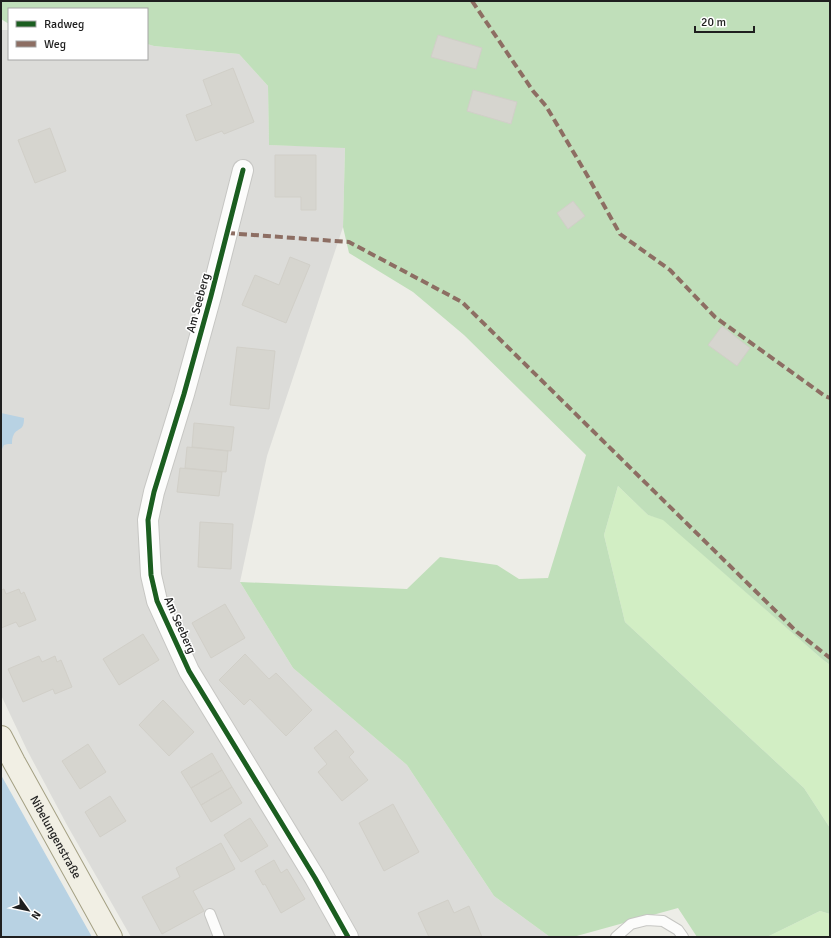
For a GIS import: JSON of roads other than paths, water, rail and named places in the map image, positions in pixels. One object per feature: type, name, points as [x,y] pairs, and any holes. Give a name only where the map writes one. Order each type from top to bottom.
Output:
[{"type":"main road","name":"Nibelungenstraße","points":[[1,737],[111,937]]},
{"type":"street","name":"Am Seeberg","points":[[243,170],[184,394],[154,492],[148,520],[151,575],[157,601],[189,671],[315,878],[348,937]]},
{"type":"lane","points":[[210,914],[219,937]]},
{"type":"lane","points":[[616,937],[631,924],[647,920],[663,921],[678,930],[683,937]]},
{"type":"water","points":[[1,413],[24,418],[22,427],[13,435],[12,444],[4,445],[2,449],[1,449]]},
{"type":"water","points":[[1,775],[92,937],[1,937]]}]
